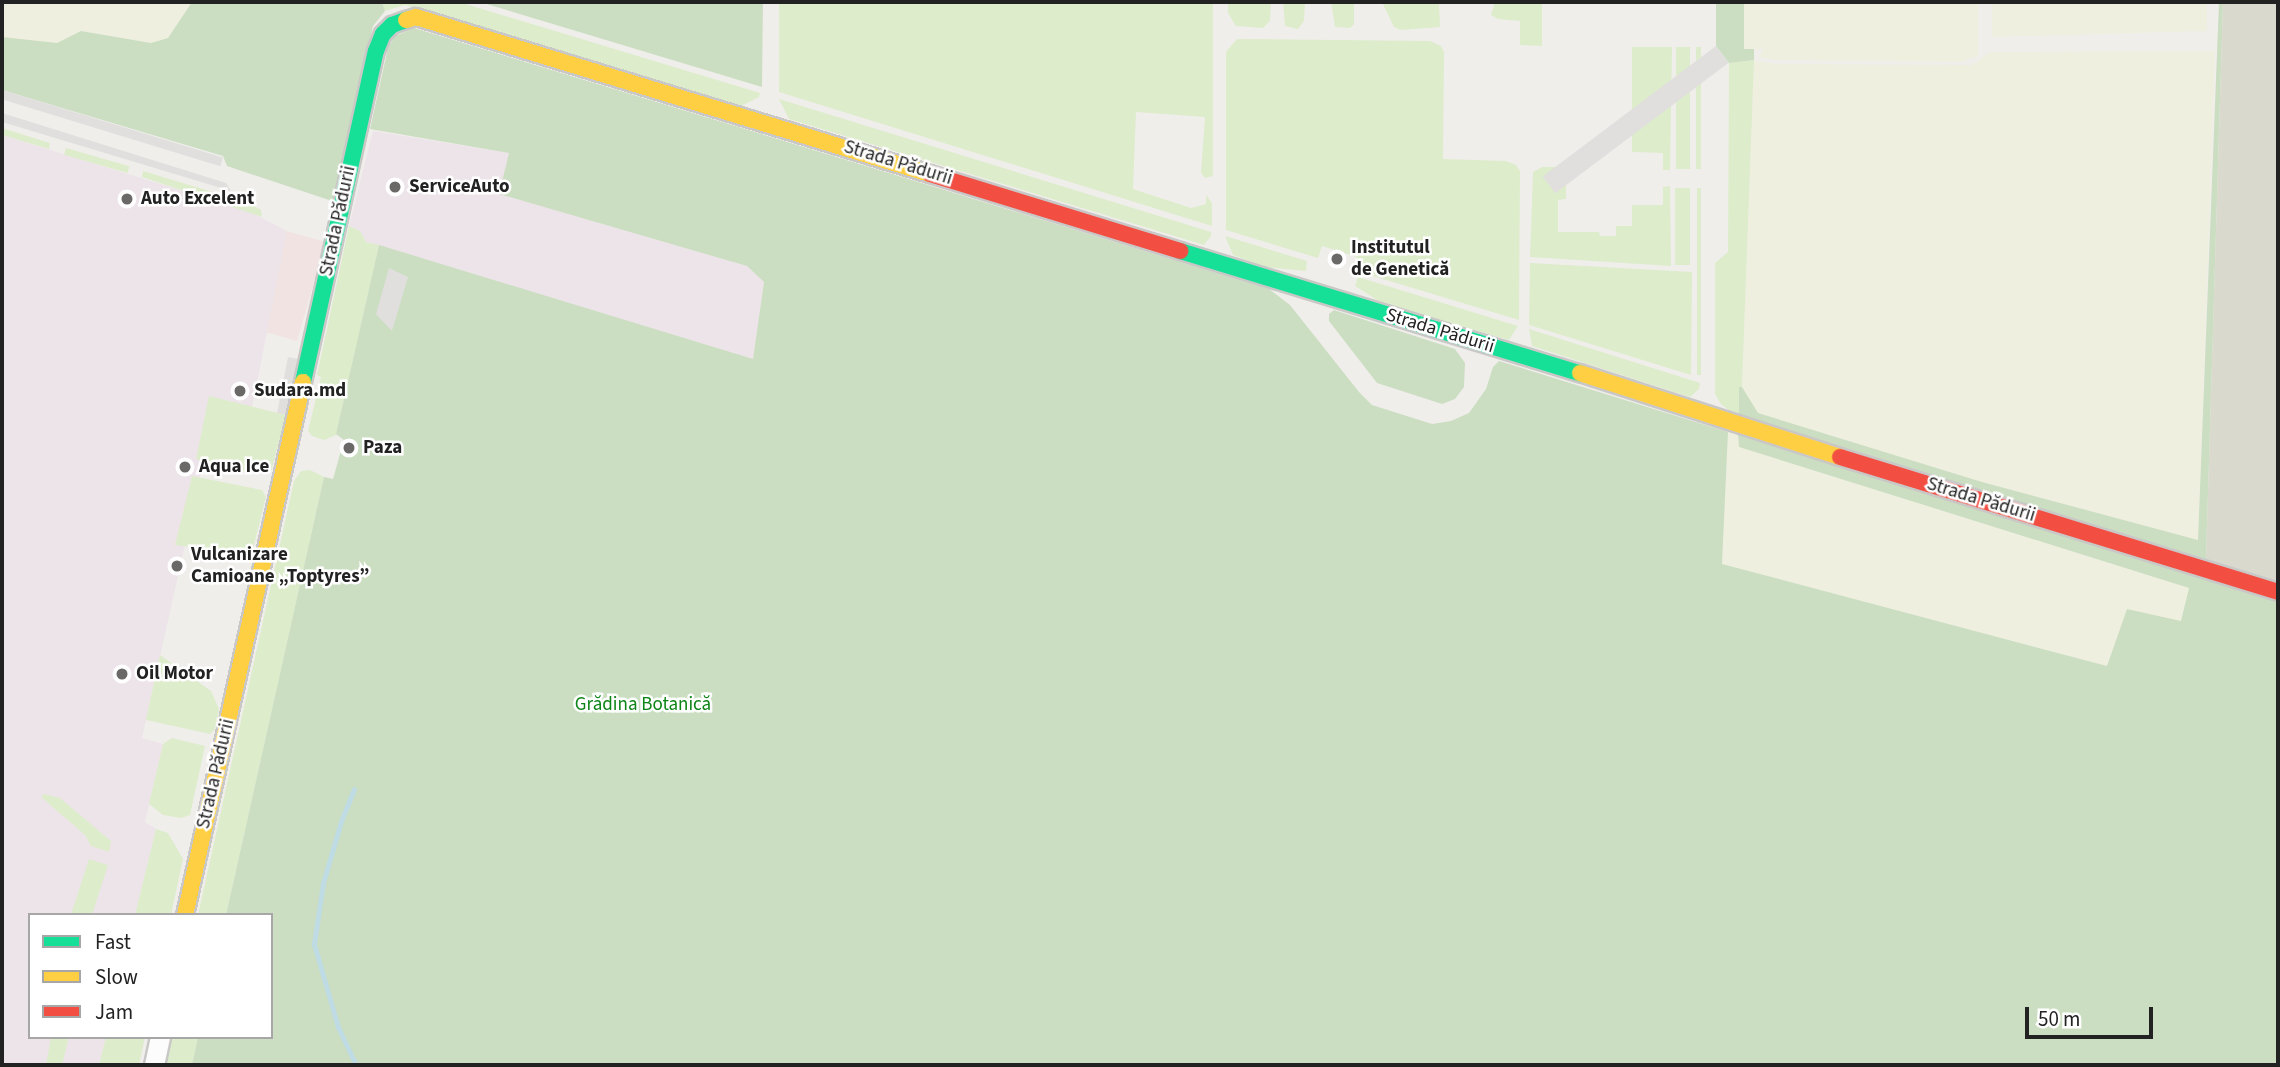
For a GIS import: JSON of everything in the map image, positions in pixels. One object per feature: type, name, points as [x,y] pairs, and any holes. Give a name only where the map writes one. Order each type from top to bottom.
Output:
[{"type":"street","name":"Strada Pădurii","points":[[185,913],[376,51],[383,34],[392,24],[409,18],[433,21],[781,126],[1707,412],[1748,429],[2278,592]]},
{"type":"street","points":[[154,1065],[160,1039]]},
{"type":"shaded area","points":[[2223,2],[2278,2],[2278,581],[2206,559]]},
{"type":"shaded area","points":[[1716,46],[1729,63],[1555,193],[1543,177]]},
{"type":"shaded area","points":[[2,90],[223,158],[220,166],[2,99]]},
{"type":"shaded area","points":[[2,113],[226,183],[231,191],[2,122]]},
{"type":"shaded area","points":[[373,131],[509,153],[500,194],[747,266],[764,282],[753,360],[366,242],[360,231],[349,226]]},
{"type":"shaded area","points":[[2,135],[248,211],[287,231],[252,408],[217,400],[142,738],[163,744],[145,822],[156,829],[135,913],[28,913],[28,1039],[106,1039],[99,1065],[2,1065]]},
{"type":"shaded area","points":[[287,231],[325,242],[297,341],[259,330]]},
{"type":"shaded area","points":[[389,268],[408,277],[392,331],[376,314]]},
{"type":"shaded area","points":[[288,357],[298,359],[287,415],[277,413]]},
{"type":"green space","points":[[2,2],[192,2],[168,38],[151,43],[81,31],[57,43],[2,37]]},
{"type":"green space","points":[[192,2],[382,2],[385,11],[373,26],[335,202],[227,166],[223,156],[2,90],[2,37],[57,43],[81,31],[151,43],[168,38]]},
{"type":"green space","points":[[382,2],[459,2],[760,93],[759,97],[741,106],[405,5],[385,11]]},
{"type":"green space","points":[[480,2],[763,2],[762,87]]},
{"type":"green space","points":[[779,2],[1213,2],[1213,176],[1205,178],[1201,173],[1205,117],[1136,112],[1133,189],[1191,208],[1206,204],[1206,195],[1212,203],[1212,226],[779,92]]},
{"type":"green space","points":[[1228,2],[1271,2],[1270,21],[1263,28],[1236,26],[1228,13]]},
{"type":"green space","points":[[1283,2],[1305,2],[1304,21],[1298,29],[1285,26]]},
{"type":"green space","points":[[1331,2],[1354,2],[1354,24],[1350,28],[1335,27]]},
{"type":"green space","points":[[1382,2],[1439,2],[1440,27],[1401,30],[1394,27]]},
{"type":"green space","points":[[1495,2],[1542,2],[1542,46],[1520,45],[1520,21],[1498,19],[1491,15]]},
{"type":"green space","points":[[1716,2],[1744,2],[1744,49],[1754,49],[1754,60],[1729,63],[1716,46]]},
{"type":"green space","points":[[1744,2],[1978,2],[1978,56],[1961,62],[1776,60],[1759,57],[1763,49],[1744,50]]},
{"type":"green space","points":[[1992,2],[2207,2],[2207,31],[1992,37]]},
{"type":"green space","points":[[2219,2],[2223,2],[2206,559],[1739,418],[1739,387],[1742,387],[1758,413],[1982,482],[2198,540]]},
{"type":"green space","name":"Grădina Botanică","points":[[414,28],[1269,289],[1290,305],[1372,405],[1432,424],[1451,421],[1469,413],[1486,389],[1493,367],[1499,361],[1728,432],[1722,564],[2107,666],[2127,609],[2181,621],[2189,588],[1739,447],[1738,433],[2278,598],[2278,1065],[192,1065],[198,1039],[273,1039],[273,913],[226,913],[324,477],[333,479],[344,440],[336,434],[379,245],[753,359],[764,282],[747,266],[499,194],[509,153],[370,129],[388,48],[395,36]]},
{"type":"green space","points":[[1237,39],[1430,41],[1441,46],[1444,52],[1443,159],[1506,161],[1516,165],[1520,171],[1519,320],[1353,270],[1357,257],[1322,246],[1318,258],[1226,230],[1226,52]]},
{"type":"green space","points":[[1632,47],[1672,47],[1670,170],[1663,170],[1663,153],[1632,152]]},
{"type":"green space","points":[[1676,47],[1690,47],[1690,169],[1676,169]]},
{"type":"green space","points":[[1696,47],[1701,47],[1701,169],[1696,169]]},
{"type":"green space","points":[[2215,51],[2198,540],[1982,482],[1758,413],[1742,387],[1754,60],[1776,64],[1972,65],[1990,52]]},
{"type":"green space","points":[[1754,60],[1739,418],[1721,404],[1715,394],[1715,263],[1728,252],[1729,63]]},
{"type":"green space","points":[[779,99],[1211,232],[1211,236],[1204,245],[789,119]]},
{"type":"green space","points":[[2,128],[50,143],[49,149],[2,135]]},
{"type":"green space","points":[[66,148],[129,166],[128,173],[64,155]]},
{"type":"green space","points":[[1542,167],[1566,167],[1566,199],[1558,200],[1558,232],[1599,232],[1600,236],[1616,236],[1616,226],[1632,226],[1632,205],[1663,205],[1663,187],[1670,186],[1671,266],[1530,257],[1533,172]]},
{"type":"green space","points":[[143,171],[249,203],[261,210],[262,217],[142,177]]},
{"type":"green space","points":[[1675,188],[1690,188],[1690,265],[1675,265]]},
{"type":"green space","points":[[1697,188],[1701,188],[1701,375],[1697,375]]},
{"type":"green space","points":[[349,226],[360,231],[366,242],[379,245],[336,435],[324,440],[312,436],[308,431],[321,377],[317,375]]},
{"type":"green space","points":[[1225,236],[1307,261],[1306,271],[1264,267],[1233,255]]},
{"type":"green space","points":[[1530,263],[1692,272],[1691,375],[1529,325]]},
{"type":"green space","points":[[1358,277],[1518,326],[1509,340],[1385,305],[1355,286]]},
{"type":"green space","points":[[1334,310],[1455,349],[1465,363],[1464,387],[1455,399],[1442,404],[1377,383],[1329,321],[1329,314]]},
{"type":"green space","points":[[1529,329],[1700,383],[1699,389],[1690,397],[1532,346]]},
{"type":"green space","points":[[209,396],[286,415],[271,472],[254,473],[196,459]]},
{"type":"green space","points":[[1728,432],[1738,433],[1739,447],[2189,588],[2181,621],[2127,610],[2107,666],[1722,564]]},
{"type":"green space","points":[[310,470],[324,477],[226,913],[198,913],[294,481],[301,471]]},
{"type":"green space","points":[[192,476],[262,490],[266,497],[253,549],[243,554],[175,545]]},
{"type":"green space","points":[[160,655],[211,691],[219,709],[215,729],[210,734],[146,720]]},
{"type":"green space","points":[[172,738],[205,746],[190,815],[181,818],[163,815],[149,804],[163,744]]},
{"type":"green space","points":[[44,794],[60,798],[111,841],[109,852],[91,846],[85,835],[41,797]]},
{"type":"green space","points":[[156,829],[168,833],[183,859],[171,913],[135,913]]},
{"type":"green space","points":[[89,859],[108,865],[92,913],[71,913]]},
{"type":"green space","points":[[51,1039],[68,1039],[62,1065],[46,1065]]},
{"type":"green space","points":[[106,1039],[145,1039],[139,1065],[99,1065]]},
{"type":"green space","points":[[172,1039],[198,1039],[192,1065],[166,1065]]},
{"type":"waterway","points":[[354,789],[342,818],[323,883],[314,944],[338,1027],[356,1065]]},
{"type":"traffic: fast","points":[[303,382],[376,51],[383,34],[392,25],[406,20]]},
{"type":"traffic: fast","points":[[1180,251],[1580,373]]},
{"type":"traffic: slow","points":[[406,20],[416,17],[930,174]]},
{"type":"traffic: slow","points":[[1580,373],[1840,457]]},
{"type":"traffic: slow","points":[[185,913],[303,382]]},
{"type":"traffic: jam","points":[[930,174],[1180,251]]},
{"type":"traffic: jam","points":[[1840,457],[2278,592]]},
{"type":"place","name":"ServiceAuto","points":[[395,187]]},
{"type":"place","name":"Auto Excelent","points":[[127,199]]},
{"type":"place","name":"Institutul de Genetică","points":[[1337,259]]},
{"type":"place","name":"Sudara.md","points":[[240,391]]},
{"type":"place","name":"Paza","points":[[349,448]]},
{"type":"place","name":"Aqua Ice","points":[[185,467]]},
{"type":"place","name":"Vulcanizare Camioane „Toptyres”","points":[[177,566]]},
{"type":"place","name":"Oil Motor","points":[[122,674]]}]
